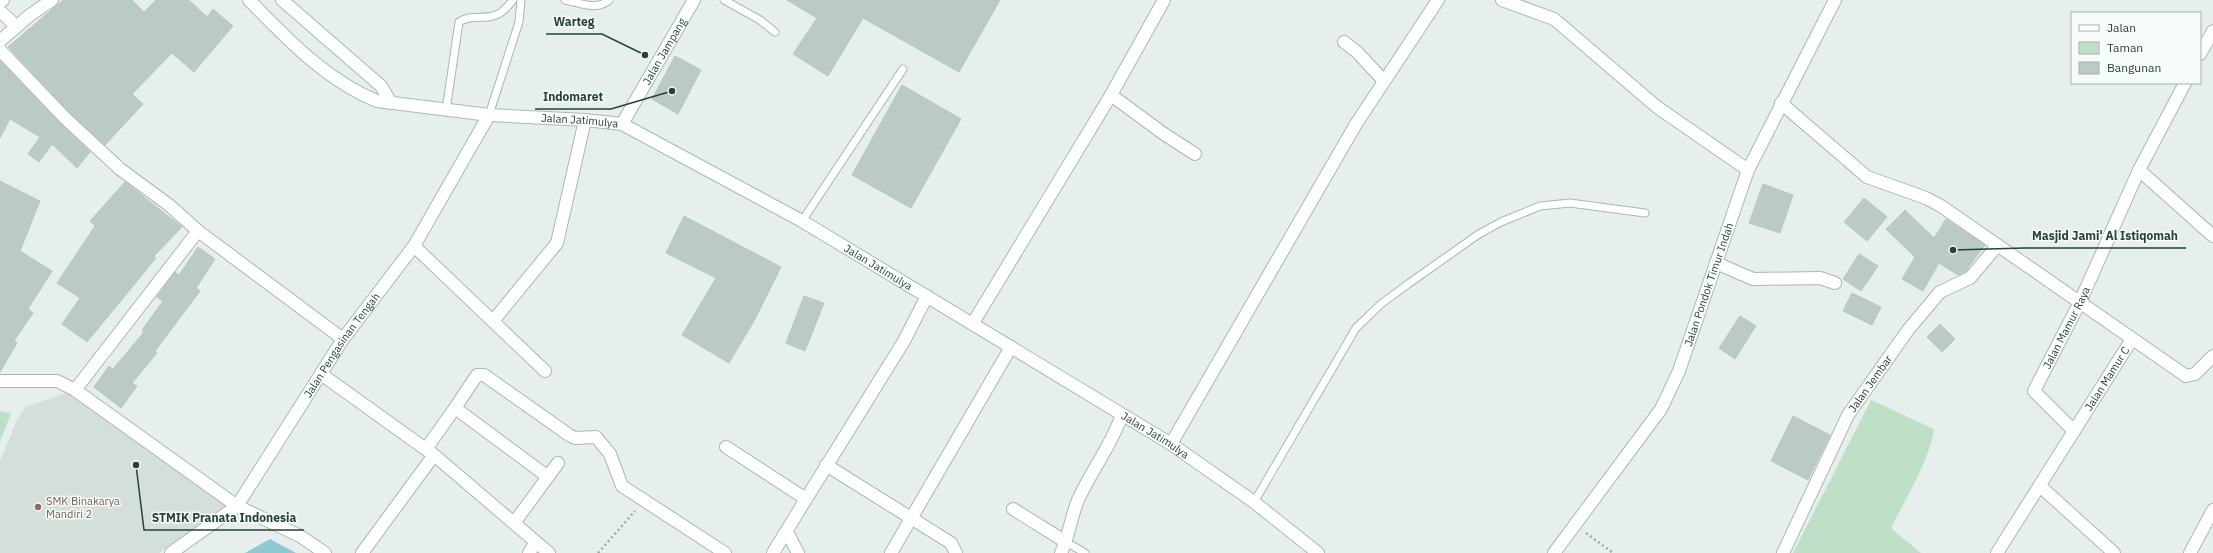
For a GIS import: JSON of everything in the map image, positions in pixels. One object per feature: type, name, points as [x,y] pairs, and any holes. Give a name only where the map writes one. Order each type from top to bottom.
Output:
[{"type":"street","points":[[0,41],[16,26],[52,0]]},
{"type":"street","name":"Jalan Jatimulya","points":[[249,0],[279,31],[323,68],[360,94],[377,101],[489,115],[585,120],[622,124],[802,221],[973,323],[1122,416],[1171,444],[1254,502],[1318,553]]},
{"type":"street","points":[[282,0],[381,86],[391,102]]},
{"type":"street","name":"Jalan Jampang","points":[[622,124],[694,0]]},
{"type":"street","points":[[973,323],[1112,95],[1164,0]]},
{"type":"street","points":[[1171,444],[1356,124],[1438,0]]},
{"type":"street","points":[[1502,0],[1554,19],[1657,107],[1748,170]]},
{"type":"street","name":"Jalan Pondok Timur Indah","points":[[1554,553],[1661,409],[1679,371],[1748,170],[1835,0]]},
{"type":"street","points":[[0,11],[16,26]]},
{"type":"street","points":[[2201,51],[2213,31]]},
{"type":"street","points":[[1344,42],[1357,52],[1384,81]]},
{"type":"street","points":[[0,50],[65,118],[120,169],[169,205],[198,231],[343,339]]},
{"type":"street","name":"Jalan Mamur Raya","points":[[2074,431],[2034,391],[2080,302],[2139,170],[2184,84]]},
{"type":"street","points":[[1112,95],[1164,134],[1195,154]]},
{"type":"street","name":"Jalan Mamur C","points":[[1781,103],[1867,177],[1936,203],[2132,339],[2074,431]]},
{"type":"street","name":"Jalan Pengasinan Tengah","points":[[171,553],[237,506],[343,339],[414,246],[489,115]]},
{"type":"street","points":[[493,321],[557,243],[585,120]]},
{"type":"street","points":[[2139,170],[2213,236]]},
{"type":"street","points":[[75,390],[198,231]]},
{"type":"street","points":[[414,246],[545,371]]},
{"type":"street","name":"Jalan Jembar","points":[[1783,553],[1848,415],[1903,336],[1940,292],[1970,278],[1997,246]]},
{"type":"street","points":[[1716,263],[1753,279],[1820,278],[1835,283]]},
{"type":"street","points":[[773,553],[904,341],[927,296]]},
{"type":"street","points":[[2132,339],[2186,376],[2195,374],[2213,356]]},
{"type":"street","points":[[891,553],[1011,347]]},
{"type":"street","points":[[321,374],[430,452],[549,553]]},
{"type":"street","points":[[362,553],[430,452],[476,375],[484,375],[569,436],[575,438],[596,437],[610,454],[622,486],[725,553]]},
{"type":"street","points":[[0,381],[57,381],[75,390],[237,506],[300,536],[325,553]]},
{"type":"street","points":[[455,408],[548,477]]},
{"type":"street","points":[[1060,553],[1066,542],[1078,501],[1114,437],[1122,416]]},
{"type":"street","points":[[1997,553],[2074,431]]},
{"type":"street","points":[[726,447],[806,499]]},
{"type":"street","points":[[514,523],[558,463]]},
{"type":"street","points":[[826,465],[951,543],[956,553]]},
{"type":"street","points":[[2040,486],[2114,553]]},
{"type":"street","points":[[1012,509],[1066,542]]},
{"type":"street","points":[[2190,553],[2210,524],[2213,510]]},
{"type":"street","points":[[787,532],[798,553]]},
{"type":"street","points":[[529,553],[536,542]]},
{"type":"lane","points":[[446,110],[459,22],[464,18],[496,16],[505,10],[513,0]]},
{"type":"lane","points":[[489,115],[519,22],[521,0]]},
{"type":"lane","points":[[565,0],[593,6],[602,5],[609,0]]},
{"type":"lane","points":[[724,0],[760,20],[775,32]]},
{"type":"lane","points":[[802,221],[903,69]]},
{"type":"lane","points":[[1254,502],[1356,328],[1381,304],[1479,234],[1501,222],[1540,206],[1570,203],[1644,213]]},
{"type":"lane","points":[[1066,542],[1085,553]]},
{"type":"path","points":[[598,553],[643,501]]},
{"type":"path","points":[[1575,524],[1613,553]]},
{"type":"shaded area","points":[[66,393],[106,416],[229,505],[159,553],[0,553],[0,461],[17,420],[25,407]]},
{"type":"green space","points":[[1871,400],[1934,429],[1928,453],[1891,528],[1921,553],[1793,553]]},
{"type":"green space","points":[[0,411],[11,413],[0,442]]},
{"type":"water","points":[[270,539],[296,553],[245,553]]},
{"type":"building","points":[[63,0],[132,0],[144,12],[156,0],[189,0],[207,17],[213,9],[233,26],[194,72],[172,53],[132,94],[143,104],[105,145],[70,113],[8,47]]},
{"type":"building","points":[[787,0],[1000,0],[959,72],[863,18],[828,76],[793,54],[817,18]]},
{"type":"building","points":[[675,56],[701,70],[678,114],[652,99]]},
{"type":"building","points":[[0,61],[90,152],[77,168],[52,144],[39,162],[28,154],[40,137],[10,119],[0,138]]},
{"type":"building","points":[[902,85],[961,119],[911,208],[852,175]]},
{"type":"building","points":[[0,181],[40,201],[20,251],[52,271],[28,309],[33,313],[14,341],[17,343],[0,372]]},
{"type":"building","points":[[125,182],[182,227],[154,256],[156,258],[87,342],[62,324],[80,298],[57,283],[95,226],[90,221]]},
{"type":"building","points":[[1763,184],[1793,195],[1780,233],[1749,223]]},
{"type":"building","points":[[1864,198],[1887,217],[1867,241],[1844,222]]},
{"type":"building","points":[[1905,210],[1934,238],[1946,219],[1985,245],[1965,272],[1958,275],[1939,263],[1923,291],[1902,279],[1915,257],[1886,229]]},
{"type":"building","points":[[684,216],[781,267],[754,321],[729,363],[682,335],[716,278],[666,253]]},
{"type":"building","points":[[198,247],[215,259],[196,288],[200,291],[155,351],[157,353],[132,383],[137,386],[121,408],[94,387],[109,366],[113,369],[144,332],[142,330],[163,301],[157,297],[175,272],[179,275]]},
{"type":"building","points":[[1859,254],[1878,266],[1861,291],[1843,279]]},
{"type":"building","points":[[1852,293],[1881,307],[1872,325],[1843,311]]},
{"type":"building","points":[[804,296],[824,303],[805,351],[786,343]]},
{"type":"building","points":[[1740,316],[1756,326],[1735,359],[1719,348]]},
{"type":"building","points":[[1940,324],[1955,339],[1942,352],[1927,337]]},
{"type":"building","points":[[1793,416],[1830,435],[1808,480],[1771,461]]},
{"type":"place","name":"Warteg","points":[[645,55]]},
{"type":"place","name":"Indomaret","points":[[672,91]]},
{"type":"place","name":"Masjid Jami' Al Istiqomah","points":[[1953,250]]},
{"type":"place","name":"STMIK Pranata Indonesia","points":[[136,465]]},
{"type":"place","name":"SMK Binakarya Mandiri 2","points":[[38,507]]}]
